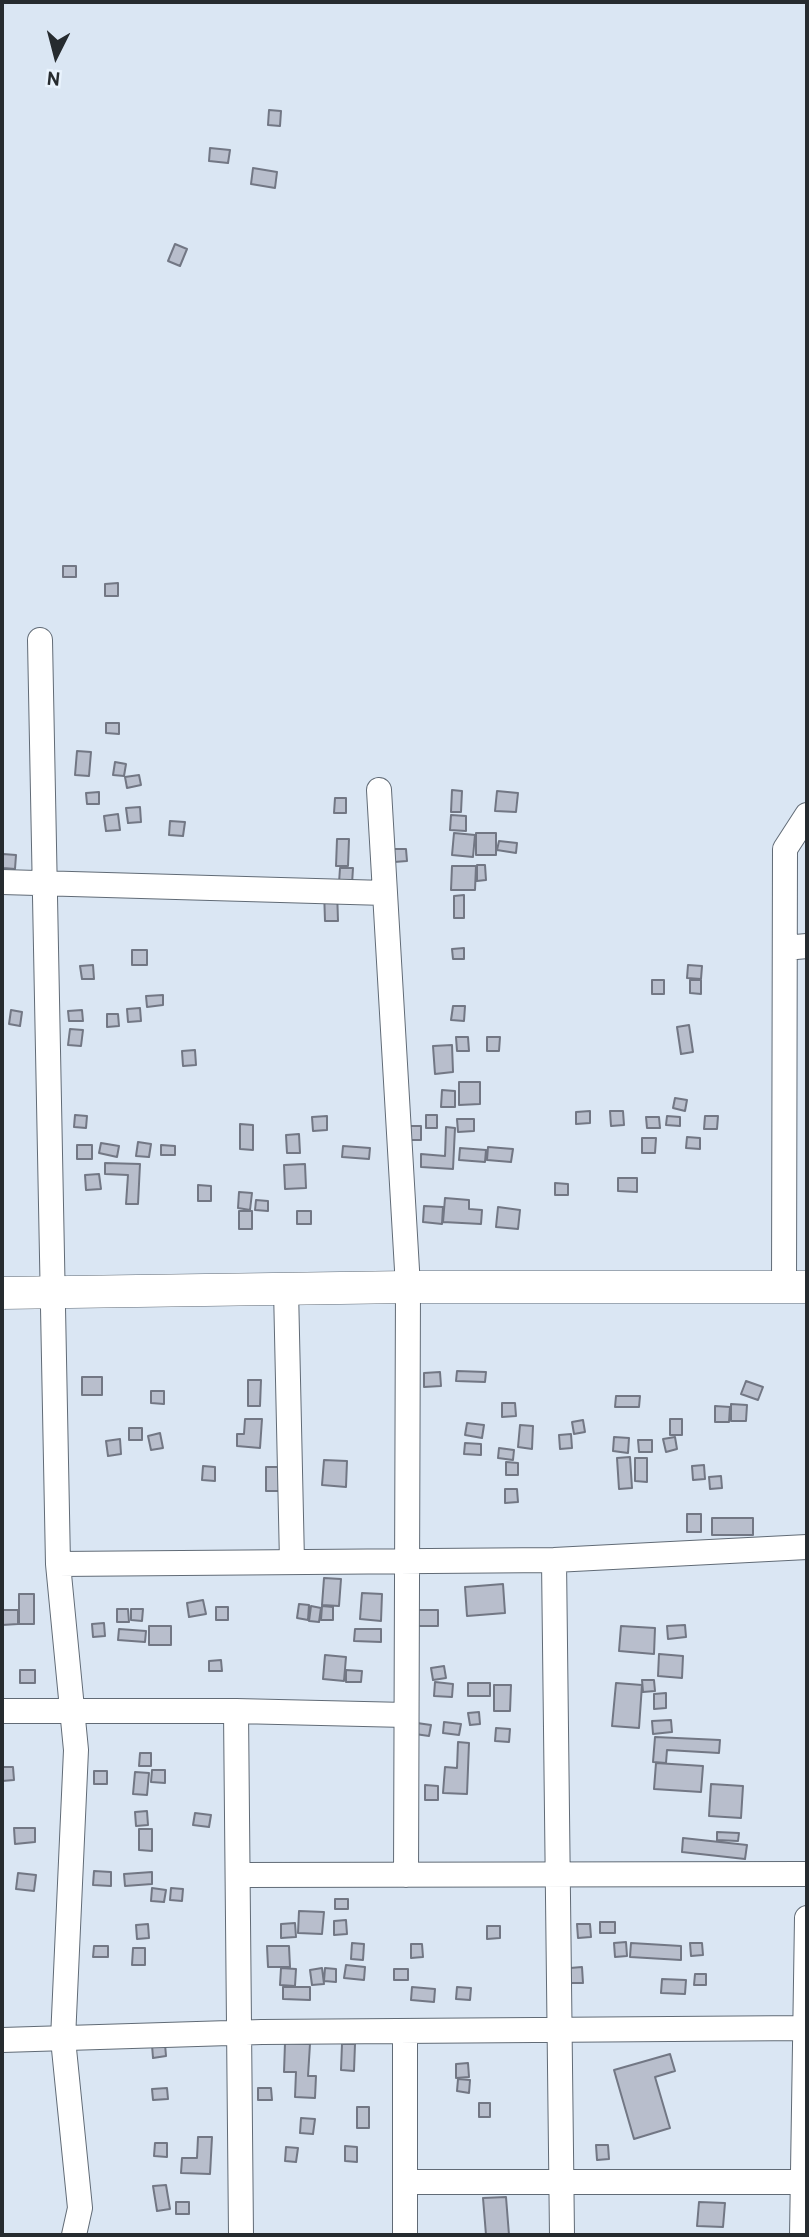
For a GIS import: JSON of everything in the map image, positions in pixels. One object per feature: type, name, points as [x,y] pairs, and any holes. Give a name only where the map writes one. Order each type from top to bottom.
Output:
[{"type":"main road","points":[[2,1293],[408,1287],[796,1287]]},
{"type":"street","points":[[40,640],[58,1564],[76,1750],[63,2039],[80,2208],[74,2235]]},
{"type":"street","points":[[379,790],[408,1287],[406,1875]]},
{"type":"street","points":[[796,1287],[796,947],[785,849],[807,816]]},
{"type":"street","points":[[2,882],[385,894]]},
{"type":"street","points":[[286,1289],[292,1562]]},
{"type":"street","points":[[58,1564],[554,1560],[807,1547]]},
{"type":"street","points":[[554,1560],[562,2235]]},
{"type":"street","points":[[2,1711],[236,1711],[406,1715]]},
{"type":"street","points":[[236,1711],[241,2235]]},
{"type":"street","points":[[238,1875],[807,1874]]},
{"type":"street","points":[[802,2235],[805,2182],[807,1918]]},
{"type":"street","points":[[2,2039],[239,2032],[806,2028]]},
{"type":"street","points":[[405,2031],[405,2235]]},
{"type":"street","points":[[405,2182],[805,2182]]},
{"type":"building","points":[[269,110],[281,111],[280,126],[268,125]]},
{"type":"building","points":[[210,148],[230,150],[228,163],[209,161]]},
{"type":"building","points":[[253,168],[277,172],[275,188],[251,184]]},
{"type":"building","points":[[175,244],[187,249],[180,266],[168,261]]},
{"type":"building","points":[[63,566],[76,566],[76,577],[63,577]]},
{"type":"building","points":[[118,583],[118,596],[105,596],[105,584]]},
{"type":"building","points":[[106,723],[119,723],[119,734],[106,733]]},
{"type":"building","points":[[77,751],[91,752],[89,776],[75,775]]},
{"type":"building","points":[[115,762],[126,764],[124,776],[113,775]]},
{"type":"building","points":[[139,775],[141,785],[127,788],[125,777]]},
{"type":"building","points":[[452,790],[462,791],[461,812],[451,812]]},
{"type":"building","points":[[497,791],[518,793],[516,812],[495,811]]},
{"type":"building","points":[[99,792],[99,804],[87,804],[86,793]]},
{"type":"building","points":[[335,798],[346,798],[346,813],[334,813]]},
{"type":"building","points":[[140,807],[141,822],[128,823],[126,808]]},
{"type":"building","points":[[118,814],[120,830],[106,831],[104,816]]},
{"type":"building","points":[[451,815],[466,816],[466,831],[450,830]]},
{"type":"building","points":[[170,821],[185,822],[183,836],[169,835]]},
{"type":"building","points":[[454,833],[475,835],[473,857],[452,855]]},
{"type":"building","points":[[476,833],[496,833],[496,855],[476,855]]},
{"type":"building","points":[[337,839],[349,839],[348,866],[336,866]]},
{"type":"building","points":[[499,841],[517,843],[516,853],[497,850]]},
{"type":"building","points":[[393,849],[406,849],[407,861],[394,862]]},
{"type":"building","points":[[3,854],[16,855],[15,869],[3,868]]},
{"type":"building","points":[[477,865],[485,865],[486,880],[477,881]]},
{"type":"building","points":[[452,866],[476,866],[475,890],[451,890]]},
{"type":"building","points":[[340,868],[353,868],[352,884],[339,883]]},
{"type":"building","points":[[324,890],[337,890],[338,921],[325,921]]},
{"type":"building","points":[[464,895],[464,918],[454,918],[454,896]]},
{"type":"building","points":[[464,948],[464,959],[453,959],[452,949]]},
{"type":"building","points":[[132,950],[147,950],[147,965],[132,965]]},
{"type":"building","points":[[93,965],[94,979],[82,979],[80,966]]},
{"type":"building","points":[[688,965],[702,966],[701,979],[687,978]]},
{"type":"building","points":[[652,980],[664,980],[664,994],[652,994]]},
{"type":"building","points":[[690,980],[701,980],[701,994],[690,993]]},
{"type":"building","points":[[163,995],[163,1005],[147,1007],[146,996]]},
{"type":"building","points":[[453,1006],[465,1006],[464,1021],[451,1020]]},
{"type":"building","points":[[140,1008],[141,1021],[128,1022],[127,1009]]},
{"type":"building","points":[[11,1010],[22,1012],[20,1026],[9,1024]]},
{"type":"building","points":[[82,1010],[83,1021],[69,1021],[68,1011]]},
{"type":"building","points":[[107,1014],[118,1014],[119,1026],[107,1027]]},
{"type":"building","points":[[689,1025],[693,1052],[681,1054],[677,1027]]},
{"type":"building","points":[[70,1029],[83,1030],[81,1046],[68,1045]]},
{"type":"building","points":[[456,1037],[468,1037],[469,1051],[457,1051]]},
{"type":"building","points":[[487,1037],[500,1037],[499,1051],[487,1051]]},
{"type":"building","points":[[452,1045],[453,1072],[435,1074],[433,1046]]},
{"type":"building","points":[[195,1050],[196,1065],[183,1066],[182,1051]]},
{"type":"building","points":[[459,1082],[480,1082],[480,1104],[459,1105]]},
{"type":"building","points":[[442,1090],[455,1091],[455,1107],[441,1107]]},
{"type":"building","points":[[675,1098],[687,1100],[685,1111],[673,1108]]},
{"type":"building","points":[[590,1111],[590,1123],[576,1124],[576,1112]]},
{"type":"building","points":[[610,1111],[623,1111],[624,1125],[611,1126]]},
{"type":"building","points":[[75,1115],[87,1116],[86,1128],[74,1127]]},
{"type":"building","points":[[426,1115],[437,1115],[437,1128],[426,1128]]},
{"type":"building","points":[[327,1116],[327,1130],[313,1131],[312,1117]]},
{"type":"building","points":[[667,1116],[680,1117],[680,1126],[666,1125]]},
{"type":"building","points":[[705,1116],[718,1116],[717,1129],[704,1129]]},
{"type":"building","points":[[646,1117],[659,1117],[660,1128],[647,1128]]},
{"type":"building","points":[[457,1119],[474,1119],[474,1131],[458,1132]]},
{"type":"building","points":[[240,1124],[253,1125],[253,1150],[240,1149]]},
{"type":"building","points":[[409,1126],[421,1126],[421,1140],[395,1140]]},
{"type":"building","points":[[446,1127],[455,1128],[453,1169],[421,1167],[421,1154],[445,1156]]},
{"type":"building","points":[[299,1134],[300,1153],[287,1153],[286,1135]]},
{"type":"building","points":[[687,1137],[700,1138],[700,1149],[686,1148]]},
{"type":"building","points":[[642,1138],[656,1138],[655,1153],[642,1153]]},
{"type":"building","points":[[138,1142],[151,1144],[149,1157],[136,1156]]},
{"type":"building","points":[[101,1143],[119,1146],[117,1157],[99,1153]]},
{"type":"building","points":[[77,1145],[92,1145],[92,1159],[77,1159]]},
{"type":"building","points":[[161,1145],[175,1146],[175,1155],[161,1155]]},
{"type":"building","points":[[343,1146],[370,1148],[369,1159],[342,1157]]},
{"type":"building","points":[[488,1147],[513,1149],[511,1162],[487,1160]]},
{"type":"building","points":[[460,1148],[486,1150],[485,1162],[459,1160]]},
{"type":"building","points":[[105,1163],[140,1164],[138,1204],[126,1204],[128,1175],[105,1174]]},
{"type":"building","points":[[305,1164],[306,1188],[285,1189],[284,1165]]},
{"type":"building","points":[[99,1174],[101,1189],[86,1190],[85,1175]]},
{"type":"building","points":[[618,1178],[637,1178],[637,1192],[618,1191]]},
{"type":"building","points":[[555,1183],[568,1184],[568,1195],[555,1195]]},
{"type":"building","points":[[198,1185],[211,1186],[211,1201],[198,1201]]},
{"type":"building","points":[[239,1192],[252,1193],[250,1210],[238,1208]]},
{"type":"building","points":[[445,1198],[469,1200],[469,1209],[482,1210],[481,1224],[443,1222]]},
{"type":"building","points":[[256,1200],[268,1201],[268,1211],[255,1210]]},
{"type":"building","points":[[424,1206],[443,1207],[442,1224],[423,1222]]},
{"type":"building","points":[[498,1207],[520,1210],[518,1229],[496,1227]]},
{"type":"building","points":[[239,1211],[252,1211],[252,1229],[239,1229]]},
{"type":"building","points":[[297,1211],[311,1211],[311,1224],[297,1224]]},
{"type":"building","points":[[457,1371],[486,1372],[485,1382],[456,1381]]},
{"type":"building","points":[[440,1372],[441,1386],[424,1387],[424,1373]]},
{"type":"building","points":[[82,1377],[102,1377],[102,1395],[82,1395]]},
{"type":"building","points":[[248,1380],[261,1380],[260,1406],[248,1406]]},
{"type":"building","points":[[746,1381],[763,1387],[758,1400],[741,1394]]},
{"type":"building","points":[[151,1391],[164,1391],[164,1404],[151,1403]]},
{"type":"building","points":[[616,1396],[640,1396],[639,1407],[615,1407]]},
{"type":"building","points":[[502,1403],[515,1403],[516,1416],[502,1417]]},
{"type":"building","points":[[731,1404],[747,1405],[746,1421],[731,1421]]},
{"type":"building","points":[[715,1406],[730,1407],[729,1422],[715,1422]]},
{"type":"building","points":[[245,1419],[262,1419],[260,1448],[237,1446],[237,1434],[244,1434]]},
{"type":"building","points":[[670,1419],[682,1419],[682,1435],[670,1435]]},
{"type":"building","points":[[583,1420],[585,1432],[574,1434],[572,1422]]},
{"type":"building","points":[[467,1423],[484,1425],[482,1438],[465,1435]]},
{"type":"building","points":[[520,1425],[533,1426],[532,1449],[518,1447]]},
{"type":"building","points":[[129,1428],[142,1428],[142,1440],[129,1440]]},
{"type":"building","points":[[160,1433],[163,1448],[151,1450],[148,1436]]},
{"type":"building","points":[[571,1434],[572,1448],[560,1449],[559,1435]]},
{"type":"building","points":[[614,1437],[629,1438],[628,1453],[613,1451]]},
{"type":"building","points":[[675,1437],[677,1449],[666,1452],[663,1439]]},
{"type":"building","points":[[120,1439],[121,1454],[108,1456],[106,1441]]},
{"type":"building","points":[[638,1440],[652,1440],[652,1452],[639,1452]]},
{"type":"building","points":[[465,1443],[481,1444],[481,1455],[464,1454]]},
{"type":"building","points":[[499,1448],[514,1450],[513,1460],[498,1458]]},
{"type":"building","points":[[630,1457],[632,1488],[619,1489],[617,1458]]},
{"type":"building","points":[[635,1458],[647,1458],[647,1482],[635,1481]]},
{"type":"building","points":[[324,1460],[347,1461],[346,1487],[322,1485]]},
{"type":"building","points":[[506,1462],[518,1463],[518,1475],[506,1475]]},
{"type":"building","points":[[704,1465],[705,1479],[693,1480],[692,1466]]},
{"type":"building","points":[[203,1466],[215,1467],[215,1481],[202,1480]]},
{"type":"building","points":[[266,1467],[289,1467],[290,1491],[266,1491]]},
{"type":"building","points":[[721,1476],[722,1488],[710,1489],[709,1477]]},
{"type":"building","points":[[505,1489],[517,1489],[518,1502],[505,1503]]},
{"type":"building","points":[[687,1514],[701,1514],[701,1532],[687,1532]]},
{"type":"building","points":[[712,1518],[753,1518],[753,1535],[712,1535]]},
{"type":"building","points":[[324,1578],[341,1579],[339,1606],[322,1605]]},
{"type":"building","points":[[503,1584],[505,1613],[467,1616],[465,1587]]},
{"type":"building","points":[[362,1593],[382,1594],[381,1621],[360,1619]]},
{"type":"building","points":[[19,1594],[34,1594],[34,1624],[19,1624]]},
{"type":"building","points":[[203,1600],[206,1614],[189,1617],[187,1603]]},
{"type":"building","points":[[299,1604],[309,1605],[308,1620],[297,1618]]},
{"type":"building","points":[[311,1606],[321,1608],[319,1622],[309,1621]]},
{"type":"building","points":[[322,1606],[333,1607],[333,1620],[321,1620]]},
{"type":"building","points":[[216,1607],[228,1607],[228,1620],[216,1620]]},
{"type":"building","points":[[117,1609],[128,1609],[129,1622],[117,1622]]},
{"type":"building","points":[[131,1609],[143,1609],[142,1621],[131,1620]]},
{"type":"building","points":[[2,1610],[18,1610],[18,1624],[2,1625]]},
{"type":"building","points":[[412,1610],[438,1610],[438,1626],[412,1626]]},
{"type":"building","points":[[104,1623],[105,1636],[93,1637],[92,1624]]},
{"type":"building","points":[[685,1625],[686,1637],[668,1639],[667,1626]]},
{"type":"building","points":[[149,1626],[171,1626],[171,1645],[149,1645]]},
{"type":"building","points":[[621,1626],[655,1628],[654,1654],[619,1651]]},
{"type":"building","points":[[119,1629],[146,1631],[145,1642],[118,1640]]},
{"type":"building","points":[[355,1629],[381,1629],[381,1642],[354,1641]]},
{"type":"building","points":[[659,1654],[683,1656],[682,1678],[658,1676]]},
{"type":"building","points":[[325,1655],[346,1657],[344,1681],[323,1679]]},
{"type":"building","points":[[221,1660],[222,1671],[209,1671],[209,1661]]},
{"type":"building","points":[[444,1666],[446,1678],[433,1680],[431,1668]]},
{"type":"building","points":[[20,1670],[35,1670],[35,1683],[20,1683]]},
{"type":"building","points":[[346,1670],[362,1671],[361,1682],[346,1682]]},
{"type":"building","points":[[642,1680],[654,1680],[655,1691],[643,1692]]},
{"type":"building","points":[[435,1682],[453,1684],[452,1697],[434,1696]]},
{"type":"building","points":[[468,1683],[490,1683],[490,1696],[468,1696]]},
{"type":"building","points":[[616,1683],[642,1685],[639,1728],[612,1726]]},
{"type":"building","points":[[494,1685],[511,1685],[510,1711],[494,1711]]},
{"type":"building","points":[[666,1693],[666,1708],[654,1709],[654,1694]]},
{"type":"building","points":[[479,1712],[480,1724],[470,1725],[468,1713]]},
{"type":"building","points":[[671,1720],[672,1732],[653,1734],[652,1721]]},
{"type":"building","points":[[444,1722],[461,1724],[459,1735],[443,1733]]},
{"type":"building","points":[[417,1723],[431,1725],[429,1736],[415,1734]]},
{"type":"building","points":[[496,1728],[510,1729],[509,1742],[495,1741]]},
{"type":"building","points":[[655,1737],[720,1740],[719,1753],[667,1750],[666,1763],[653,1762]]},
{"type":"building","points":[[458,1742],[469,1743],[467,1794],[443,1793],[445,1767],[457,1768]]},
{"type":"building","points":[[140,1753],[151,1753],[151,1766],[139,1766]]},
{"type":"building","points":[[656,1763],[703,1766],[701,1792],[654,1789]]},
{"type":"building","points":[[2,1767],[13,1767],[14,1780],[2,1781]]},
{"type":"building","points":[[152,1770],[165,1770],[165,1783],[151,1782]]},
{"type":"building","points":[[94,1771],[107,1771],[107,1784],[94,1784]]},
{"type":"building","points":[[135,1772],[149,1773],[147,1795],[133,1794]]},
{"type":"building","points":[[711,1784],[743,1786],[741,1818],[709,1816]]},
{"type":"building","points":[[425,1785],[438,1786],[438,1800],[425,1800]]},
{"type":"building","points":[[147,1811],[148,1825],[136,1826],[135,1812]]},
{"type":"building","points":[[195,1813],[211,1815],[209,1827],[193,1825]]},
{"type":"building","points":[[14,1828],[35,1828],[35,1842],[15,1844]]},
{"type":"building","points":[[139,1829],[152,1829],[152,1851],[139,1850]]},
{"type":"building","points":[[717,1832],[739,1833],[738,1841],[717,1840]]},
{"type":"building","points":[[683,1838],[747,1845],[745,1859],[682,1852]]},
{"type":"building","points":[[94,1871],[111,1872],[111,1886],[93,1885]]},
{"type":"building","points":[[152,1872],[152,1884],[125,1886],[124,1874]]},
{"type":"building","points":[[18,1873],[36,1875],[34,1891],[16,1889]]},
{"type":"building","points":[[152,1888],[166,1890],[164,1902],[151,1901]]},
{"type":"building","points":[[171,1888],[183,1889],[182,1901],[170,1900]]},
{"type":"building","points":[[335,1899],[348,1899],[348,1909],[335,1909]]},
{"type":"building","points":[[299,1911],[324,1912],[322,1934],[298,1933]]},
{"type":"building","points":[[346,1920],[347,1934],[334,1935],[334,1921]]},
{"type":"building","points":[[600,1922],[615,1922],[615,1933],[600,1933]]},
{"type":"building","points":[[295,1923],[296,1937],[281,1938],[281,1924]]},
{"type":"building","points":[[148,1924],[149,1938],[137,1939],[136,1925]]},
{"type":"building","points":[[577,1924],[590,1924],[591,1937],[578,1938]]},
{"type":"building","points":[[487,1926],[500,1926],[500,1938],[487,1939]]},
{"type":"building","points":[[626,1942],[627,1956],[615,1957],[614,1943]]},
{"type":"building","points":[[352,1943],[364,1944],[363,1960],[351,1959]]},
{"type":"building","points":[[631,1943],[681,1946],[681,1960],[630,1957]]},
{"type":"building","points":[[690,1943],[702,1943],[703,1955],[691,1956]]},
{"type":"building","points":[[411,1944],[422,1944],[423,1957],[411,1958]]},
{"type":"building","points":[[94,1946],[108,1946],[108,1957],[93,1957]]},
{"type":"building","points":[[267,1946],[289,1946],[290,1967],[268,1967]]},
{"type":"building","points":[[133,1948],[145,1948],[145,1965],[132,1965]]},
{"type":"building","points":[[346,1965],[365,1967],[364,1980],[344,1978]]},
{"type":"building","points":[[582,1967],[583,1983],[571,1983],[570,1968]]},
{"type":"building","points":[[281,1968],[296,1969],[295,1986],[280,1985]]},
{"type":"building","points":[[322,1968],[324,1984],[312,1985],[310,1970]]},
{"type":"building","points":[[325,1968],[336,1969],[336,1982],[324,1981]]},
{"type":"building","points":[[394,1969],[408,1969],[408,1980],[394,1980]]},
{"type":"building","points":[[695,1974],[706,1974],[706,1985],[694,1985]]},
{"type":"building","points":[[662,1979],[686,1980],[685,1994],[661,1993]]},
{"type":"building","points":[[283,1987],[310,1987],[310,2000],[283,1999]]},
{"type":"building","points":[[412,1987],[435,1989],[434,2002],[411,2000]]},
{"type":"building","points":[[457,1987],[471,1988],[470,2000],[456,1999]]},
{"type":"building","points":[[285,2043],[310,2044],[308,2076],[316,2076],[315,2098],[295,2097],[296,2072],[284,2072]]},
{"type":"building","points":[[165,2044],[166,2056],[153,2058],[152,2045]]},
{"type":"building","points":[[342,2044],[355,2044],[354,2071],[341,2070]]},
{"type":"building","points":[[670,2054],[675,2071],[655,2077],[670,2128],[634,2139],[614,2070]]},
{"type":"building","points":[[468,2063],[469,2077],[456,2078],[456,2064]]},
{"type":"building","points":[[458,2079],[470,2080],[469,2093],[457,2091]]},
{"type":"building","points":[[167,2088],[168,2099],[153,2100],[152,2089]]},
{"type":"building","points":[[258,2088],[271,2088],[272,2100],[258,2100]]},
{"type":"building","points":[[479,2103],[490,2103],[490,2117],[479,2117]]},
{"type":"building","points":[[357,2107],[369,2107],[369,2128],[357,2128]]},
{"type":"building","points":[[301,2118],[315,2119],[313,2134],[300,2133]]},
{"type":"building","points":[[198,2137],[212,2137],[210,2174],[181,2173],[182,2158],[197,2158]]},
{"type":"building","points":[[155,2143],[167,2143],[167,2157],[154,2156]]},
{"type":"building","points":[[596,2145],[608,2145],[609,2159],[597,2160]]},
{"type":"building","points":[[345,2146],[357,2147],[357,2162],[345,2161]]},
{"type":"building","points":[[286,2147],[298,2148],[296,2162],[285,2161]]},
{"type":"building","points":[[166,2185],[170,2209],[157,2211],[153,2186]]},
{"type":"building","points":[[506,2197],[509,2235],[486,2235],[483,2198]]},
{"type":"building","points":[[176,2202],[189,2202],[189,2214],[176,2214]]},
{"type":"building","points":[[699,2202],[725,2203],[723,2227],[697,2226]]}]
